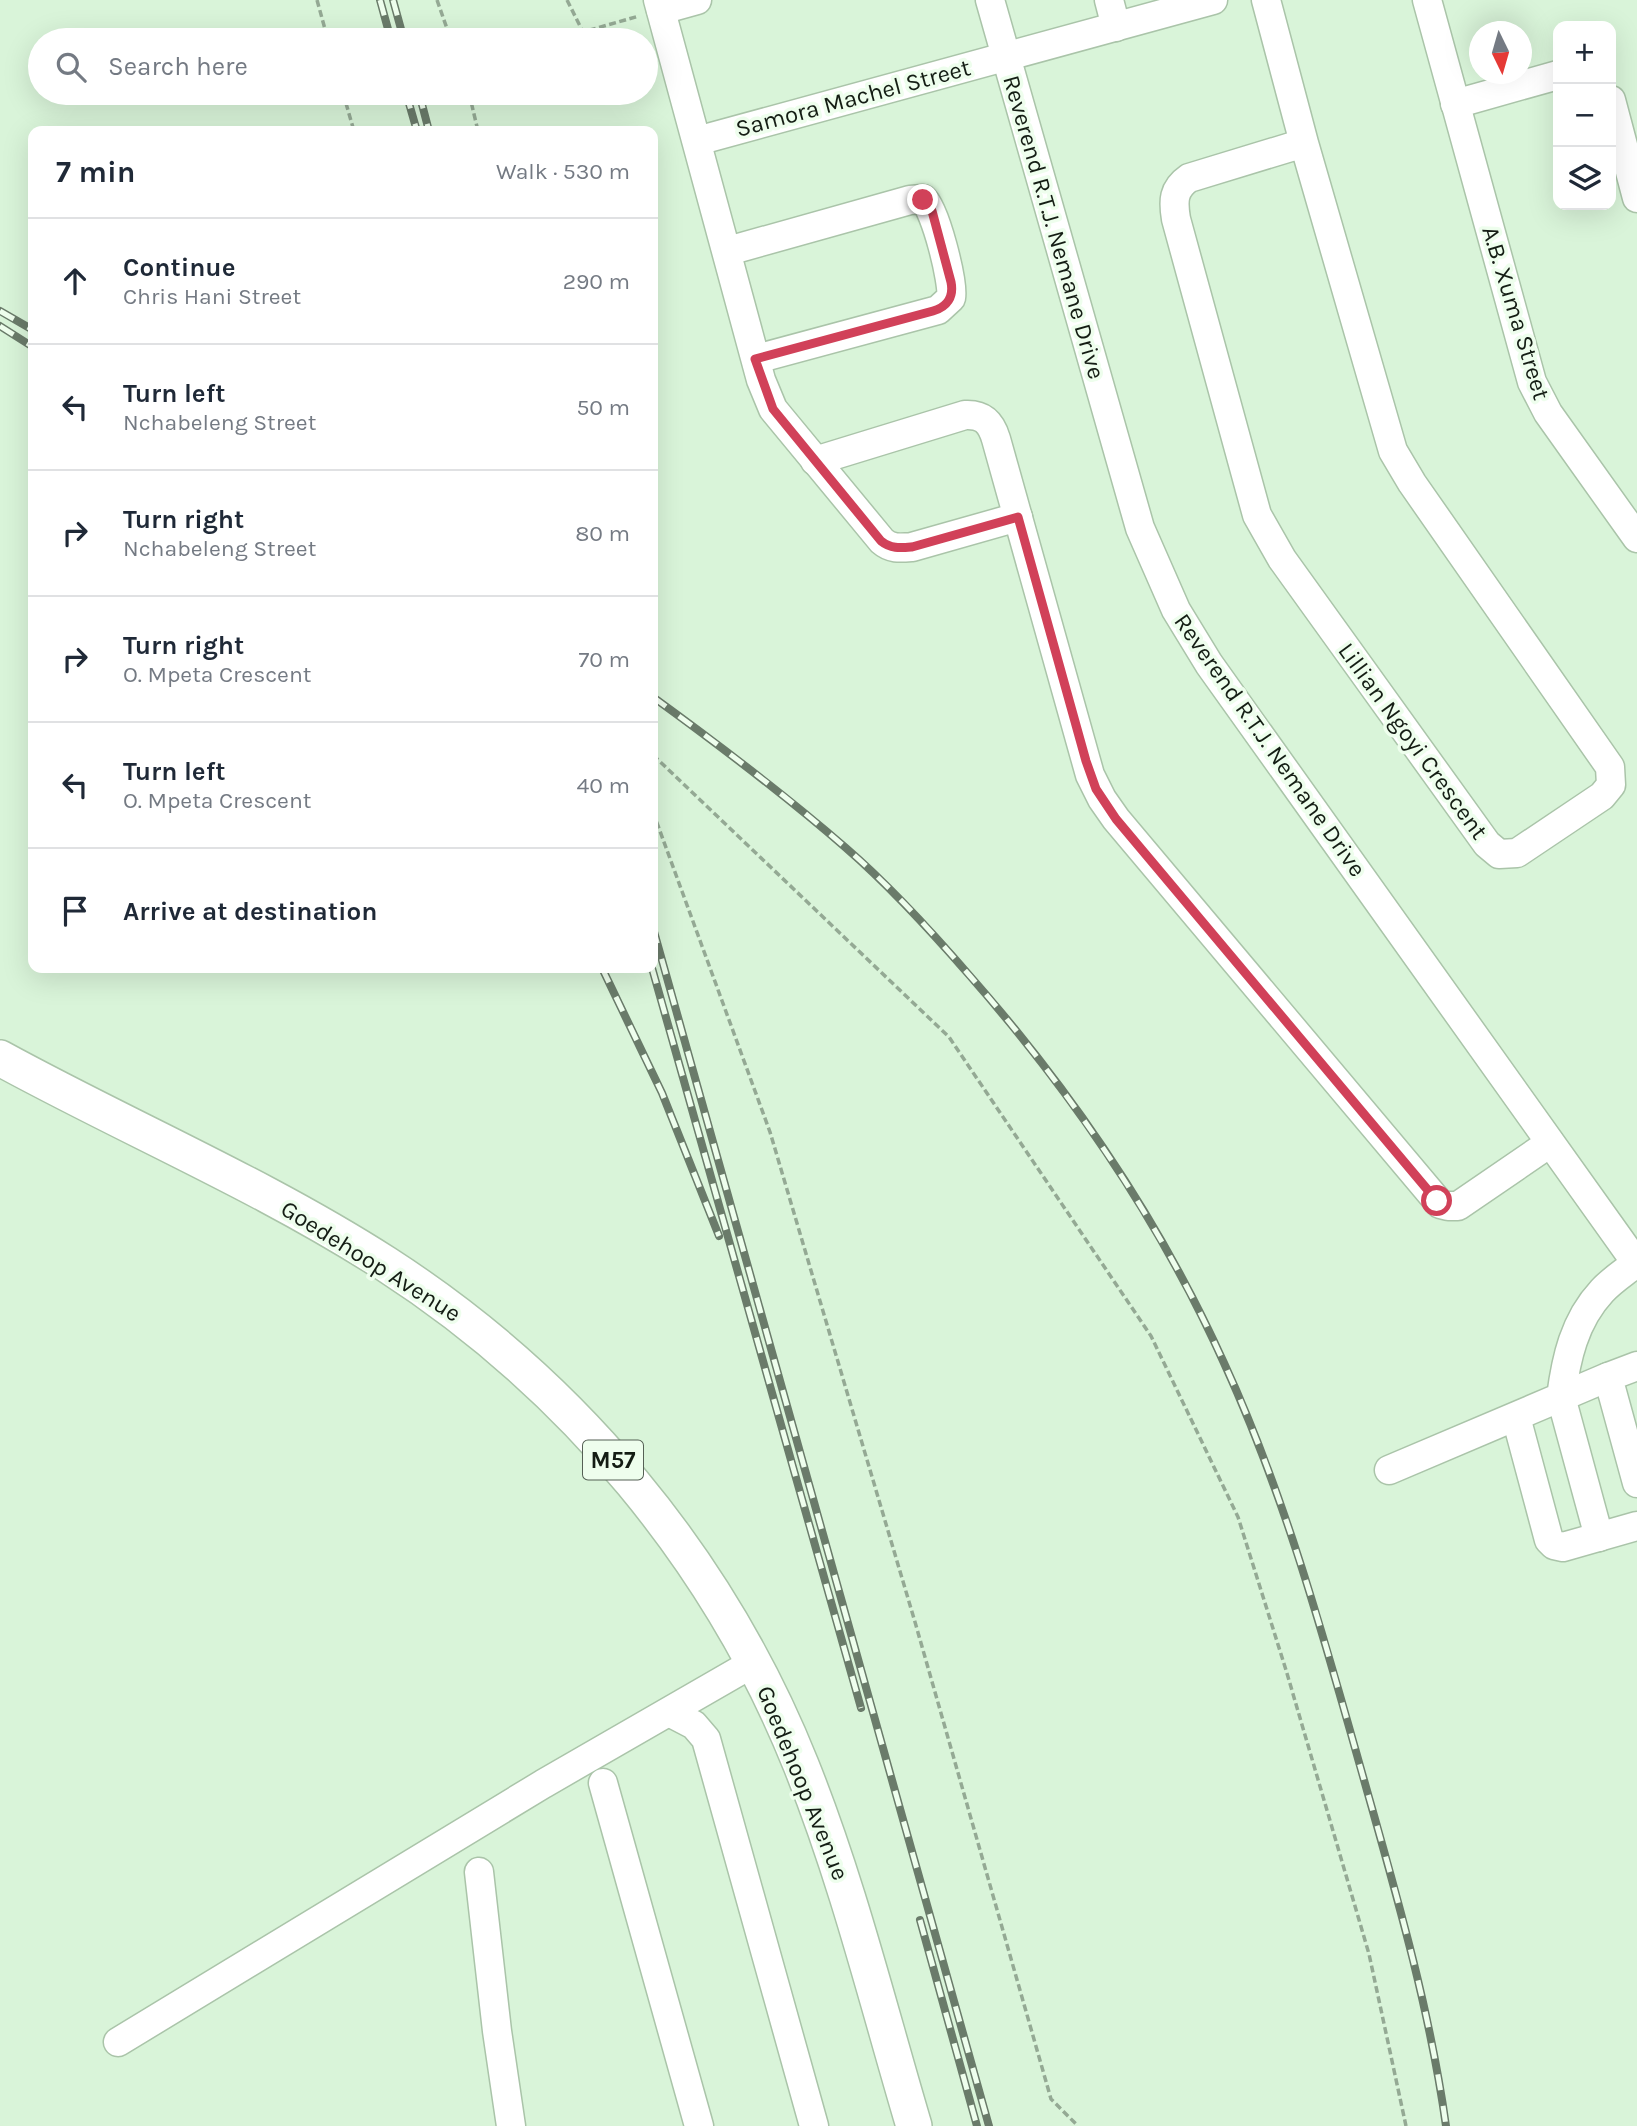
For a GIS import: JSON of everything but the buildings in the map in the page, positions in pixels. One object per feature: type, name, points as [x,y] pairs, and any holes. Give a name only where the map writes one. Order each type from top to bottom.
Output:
[{"type":"main road","name":"Goedehoop Avenue","points":[[0,1058],[286,1206],[386,1264],[460,1315],[536,1380],[619,1466],[657,1513],[713,1591],[743,1641],[785,1728],[819,1813],[849,1904],[914,2126]]},
{"type":"street","points":[[697,0],[660,5],[755,359],[773,409],[881,541],[891,547],[912,547],[1018,517]]},
{"type":"street","name":"Reverend R.T.J. Nemane Drive","points":[[990,0],[1140,528],[1176,610],[1209,664],[1637,1263]]},
{"type":"street","name":"Samora Machel Street","points":[[696,141],[1006,57],[1113,13],[1213,0]]},
{"type":"street","name":"Lillian Ngoyi Crescent","points":[[1266,0],[1304,144],[1393,451],[1412,483],[1606,759],[1612,773],[1611,785],[1602,796],[1517,853],[1499,854],[1486,844],[1275,549],[1257,514],[1176,219],[1175,195],[1177,188],[1189,178],[1304,144]]},
{"type":"street","name":"A.B. Xuma Street","points":[[1427,0],[1537,394],[1637,538]]},
{"type":"street","points":[[1455,104],[1553,76]]},
{"type":"street","points":[[1616,119],[1637,198]]},
{"type":"street","points":[[727,251],[910,200],[923,200],[929,204],[932,211],[951,282],[951,298],[938,310],[755,359]]},
{"type":"street","points":[[815,461],[965,415],[979,416],[987,421],[993,430],[1086,761],[1102,799],[1116,819],[1437,1201],[1444,1206],[1458,1206],[1550,1143]]},
{"type":"street","points":[[1599,1537],[1560,1397],[1567,1354],[1580,1322],[1602,1291],[1637,1263]]},
{"type":"street","points":[[1389,1470],[1637,1366]]},
{"type":"street","points":[[1608,1377],[1637,1483]]},
{"type":"street","points":[[1516,1417],[1549,1540],[1554,1545],[1563,1547],[1637,1526]]},
{"type":"street","points":[[118,2042],[531,1791],[753,1663]]},
{"type":"street","points":[[669,1712],[694,1725],[706,1739],[814,2126]]},
{"type":"street","points":[[603,1783],[699,2126]]},
{"type":"street","points":[[479,1872],[511,2126]]},
{"type":"path","points":[[317,0],[325,28]]},
{"type":"path","points":[[437,0],[447,28]]},
{"type":"path","points":[[567,0],[581,28]]},
{"type":"path","points":[[594,28],[660,5]]},
{"type":"path","points":[[346,105],[353,126]]},
{"type":"path","points":[[472,105],[477,126]]},
{"type":"path","points":[[658,760],[949,1037],[1151,1336],[1238,1517],[1369,1954],[1406,2126]]},
{"type":"path","points":[[658,826],[770,1132],[915,1622],[1051,2099],[1078,2126]]},
{"type":"railway","points":[[380,0],[388,28]]},
{"type":"railway","points":[[393,0],[401,28]]},
{"type":"railway","points":[[409,105],[416,126]]},
{"type":"railway","points":[[422,105],[428,126]]},
{"type":"railway","points":[[0,311],[28,327]]},
{"type":"railway","points":[[0,326],[28,344]]},
{"type":"railway","points":[[658,701],[823,828],[879,878],[925,926],[1007,1020],[1078,1112],[1143,1209],[1172,1260],[1224,1363],[1263,1457],[1297,1553],[1407,1936],[1429,2030],[1446,2126]]},
{"type":"railway","points":[[658,946],[989,2126]]},
{"type":"railway","points":[[604,973],[662,1093],[719,1236]]},
{"type":"railway","points":[[653,973],[861,1708]]},
{"type":"railway","points":[[920,1920],[977,2126]]},
{"type":"route","points":[[923,200],[929,204],[932,211],[953,289],[951,298],[938,310],[755,359],[773,409],[887,545],[897,548],[912,547],[1018,517],[1090,775],[1102,799],[1437,1201]]}]
